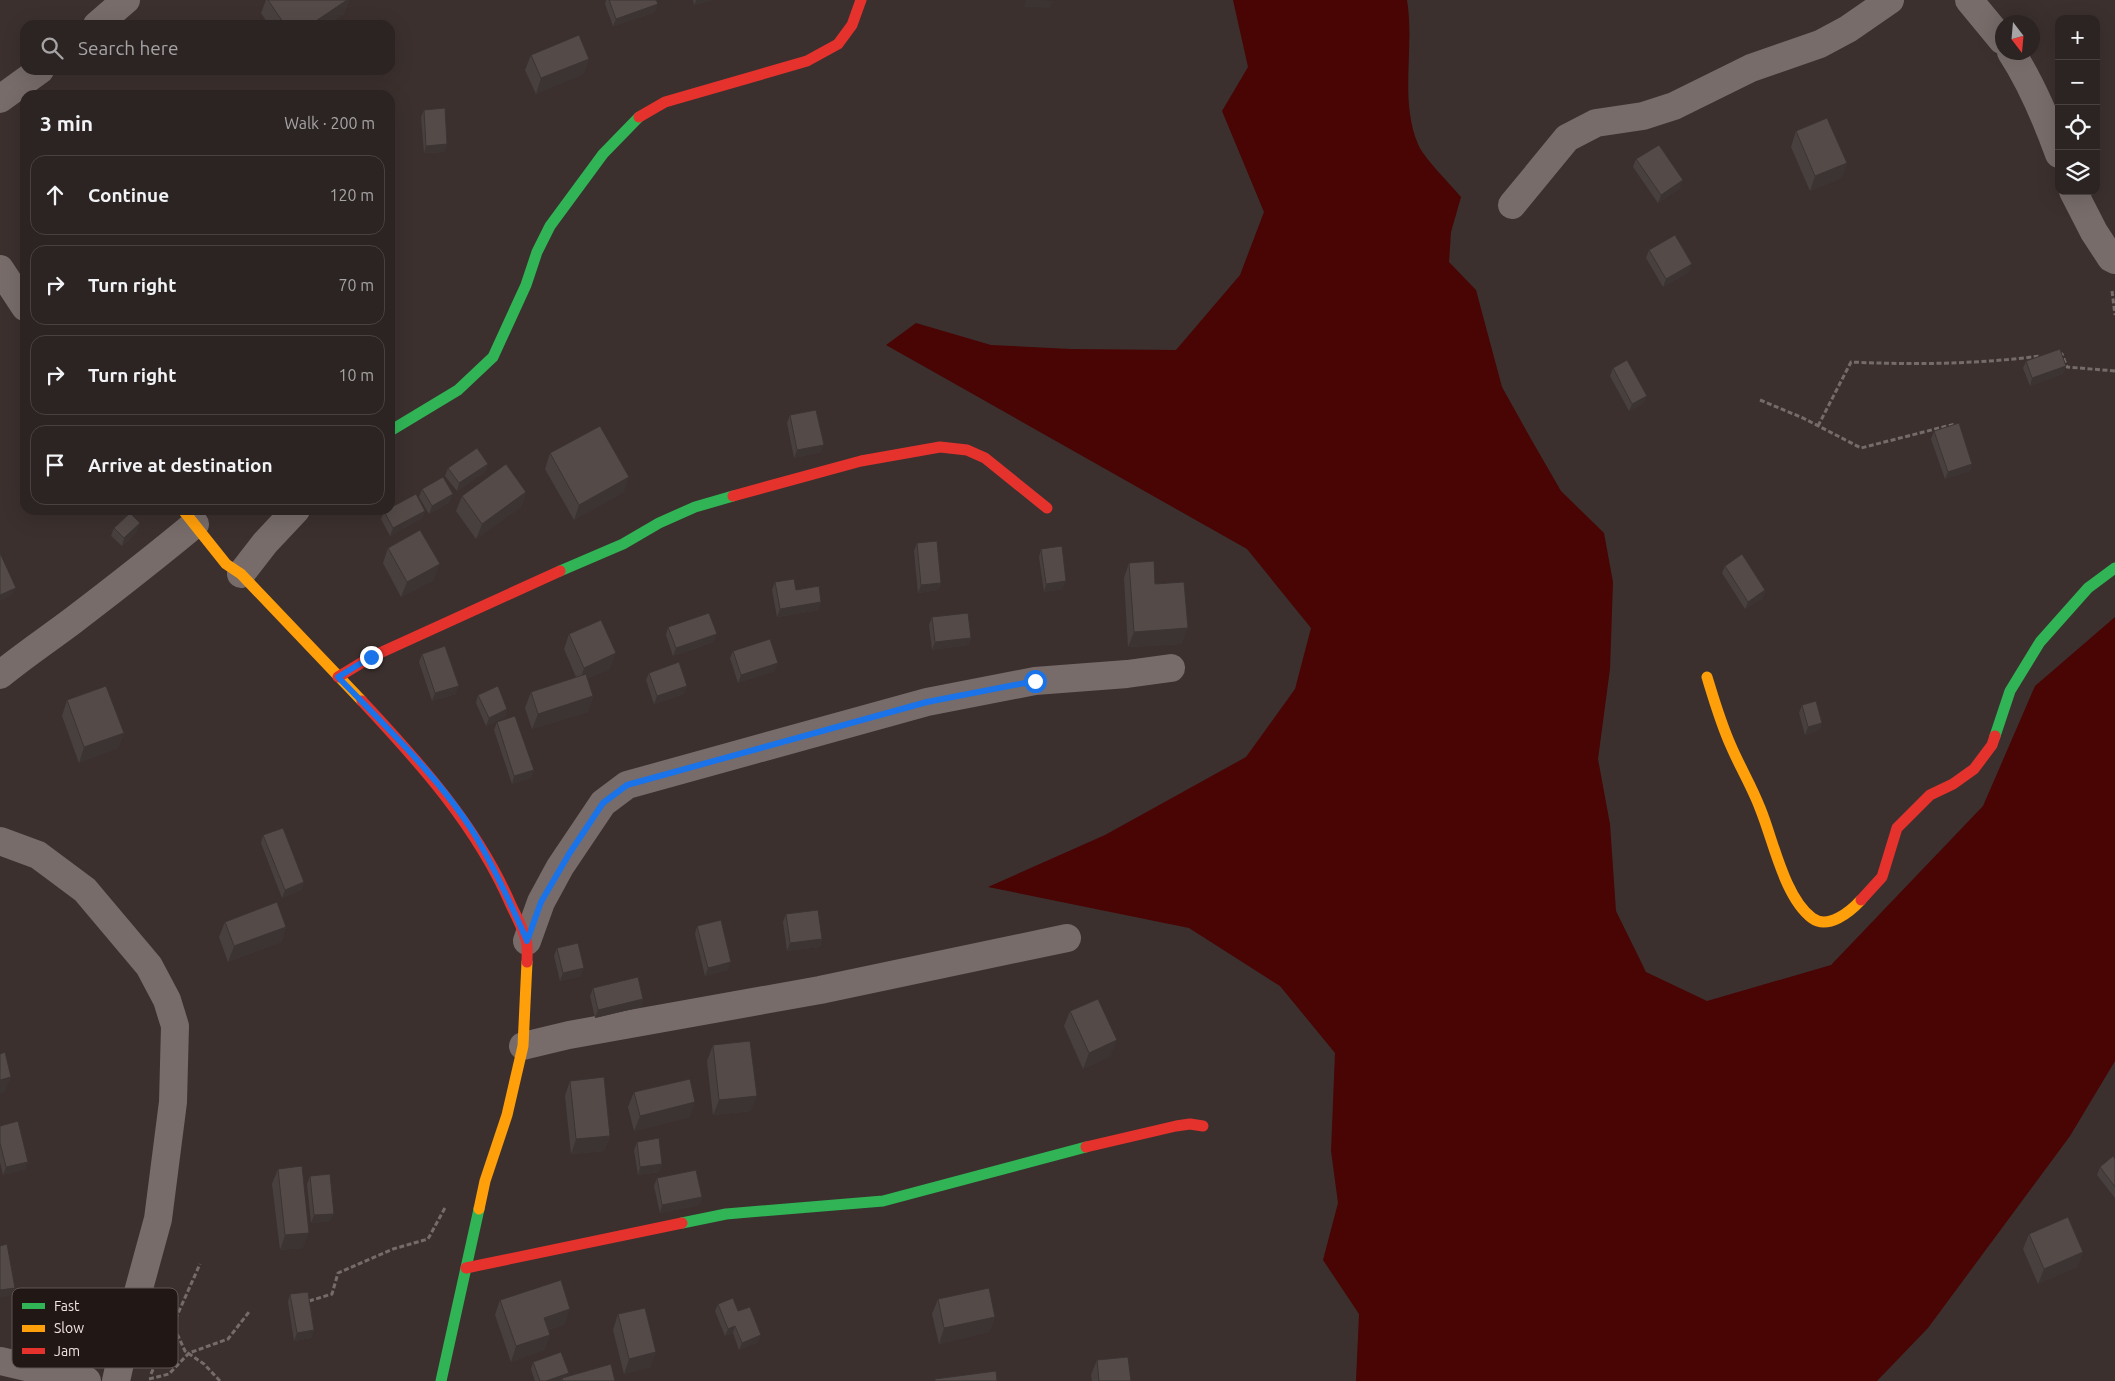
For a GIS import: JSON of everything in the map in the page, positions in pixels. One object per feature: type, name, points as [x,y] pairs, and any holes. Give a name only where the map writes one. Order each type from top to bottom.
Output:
[{"type":"street","points":[[103,20],[126,0]]},
{"type":"street","points":[[395,428],[458,390],[493,357],[526,285],[537,252],[550,226],[603,154],[636,119],[664,102],[807,61],[838,44],[852,25],[860,0]]},
{"type":"street","points":[[1512,205],[1567,138],[1596,123],[1643,116],[1674,106],[1751,68],[1820,44],[1848,29],[1890,0]]},
{"type":"street","points":[[1969,0],[1995,32]]},
{"type":"street","points":[[2016,60],[2035,94],[2058,150]]},
{"type":"street","points":[[0,99],[33,75]]},
{"type":"street","points":[[2075,195],[2094,232],[2111,258],[2115,260]]},
{"type":"street","points":[[0,269],[20,299]]},
{"type":"street","points":[[338,677],[397,645],[497,598],[623,544],[658,523],[695,507],[861,461],[940,447],[967,450],[985,458],[1047,508]]},
{"type":"street","points":[[241,574],[265,543],[291,515]]},
{"type":"street","points":[[0,675],[138,571],[189,517],[226,564],[241,574],[406,747],[444,793],[474,834],[505,890],[527,941]]},
{"type":"street","points":[[1707,677],[1715,705],[1730,744],[1760,807],[1796,903],[1813,919],[1829,921],[1850,913],[1882,877],[1898,828],[1910,813],[1930,795],[1953,784],[1974,769],[1992,745],[2010,691],[2040,642],[2088,588],[2115,568]]},
{"type":"street","points":[[441,1381],[485,1181],[507,1115],[523,1046],[527,988],[527,941],[541,902],[576,843],[603,803],[627,785],[927,702],[1035,681],[1127,674],[1171,668]]},
{"type":"street","points":[[0,841],[38,855],[85,890],[149,966],[167,1000],[175,1026],[172,1102],[158,1219],[140,1288]]},
{"type":"street","points":[[523,1046],[569,1035],[922,970],[1067,938]]},
{"type":"street","points":[[466,1268],[726,1214],[883,1201],[1053,1154],[1176,1126],[1190,1124],[1203,1126]]},
{"type":"street","points":[[31,1368],[88,1381]]},
{"type":"street","points":[[116,1381],[119,1368]]},
{"type":"path","points":[[2053,355],[2062,354],[2067,367],[2115,371]]},
{"type":"path","points":[[1818,426],[1851,362],[1894,364],[2008,360],[2044,356]]},
{"type":"path","points":[[1760,400],[1861,448],[1955,424]]},
{"type":"path","points":[[309,1301],[332,1294],[338,1273],[392,1249],[428,1238],[450,1200],[485,1181]]},
{"type":"path","points":[[178,1314],[200,1264]]},
{"type":"path","points":[[178,1364],[188,1353],[228,1339],[249,1312]]},
{"type":"path","points":[[178,1336],[185,1351],[204,1364],[220,1381]]},
{"type":"path","points":[[148,1380],[153,1368]]},
{"type":"path","points":[[148,1380],[169,1374],[174,1368]]},
{"type":"shaded area","points":[[1233,0],[1407,0],[1409,18],[1408,91],[1412,127],[1425,156],[1461,197],[1451,232],[1449,262],[1476,290],[1502,387],[1531,439],[1561,491],[1604,533],[1613,582],[1610,669],[1598,759],[1610,824],[1616,911],[1646,972],[1707,1001],[1831,965],[1983,806],[2035,686],[2115,617],[2115,1061],[2070,1136],[1928,1328],[1877,1381],[1356,1381],[1359,1314],[1323,1260],[1338,1203],[1331,1151],[1335,1053],[1280,986],[1189,928],[988,887],[1105,835],[1246,757],[1295,689],[1311,628],[1247,549],[886,345],[916,323],[991,345],[1071,349],[1176,350],[1240,275],[1264,212],[1222,111],[1248,67]]},
{"type":"building","points":[[268,0],[347,0],[317,20],[282,20]]},
{"type":"building","points":[[609,0],[656,0],[658,4],[616,19]]},
{"type":"building","points":[[579,35],[589,59],[541,78],[531,55]]},
{"type":"building","points":[[445,108],[447,144],[426,146],[424,110]]},
{"type":"building","points":[[1827,118],[1847,163],[1815,176],[1796,131]]},
{"type":"building","points":[[1659,145],[1683,180],[1661,195],[1636,159]]},
{"type":"building","points":[[1675,235],[1692,264],[1666,279],[1649,250]]},
{"type":"building","points":[[2060,349],[2066,366],[2032,378],[2026,361]]},
{"type":"building","points":[[1627,360],[1647,396],[1632,404],[1613,368]]},
{"type":"building","points":[[816,410],[824,445],[797,450],[790,415]]},
{"type":"building","points":[[1959,423],[1972,464],[1948,472],[1934,431]]},
{"type":"building","points":[[600,426],[629,477],[579,505],[550,453]]},
{"type":"building","points":[[477,448],[488,464],[459,483],[448,468]]},
{"type":"building","points":[[506,464],[526,492],[482,524],[462,496]]},
{"type":"building","points":[[443,477],[453,494],[432,506],[422,489]]},
{"type":"building","points":[[416,494],[425,511],[393,528],[386,515],[395,515],[395,505]]},
{"type":"building","points":[[128,515],[132,515],[140,523],[124,538],[114,528]]},
{"type":"building","points":[[420,530],[440,564],[407,582],[388,548]]},
{"type":"building","points":[[937,541],[941,583],[921,585],[917,543]]},
{"type":"building","points":[[1062,546],[1066,581],[1046,584],[1041,549]]},
{"type":"building","points":[[0,553],[16,588],[0,595]]},
{"type":"building","points":[[1742,554],[1765,590],[1748,602],[1725,566]]},
{"type":"building","points":[[1154,561],[1155,584],[1184,582],[1188,628],[1134,632],[1129,563]]},
{"type":"building","points":[[794,579],[796,590],[819,586],[821,602],[780,609],[775,582]]},
{"type":"building","points":[[709,613],[717,634],[676,648],[668,627]]},
{"type":"building","points":[[968,613],[971,638],[935,642],[932,617]]},
{"type":"building","points":[[601,620],[616,653],[584,668],[569,634]]},
{"type":"building","points":[[770,639],[778,663],[741,675],[733,651]]},
{"type":"building","points":[[445,646],[459,686],[435,693],[422,654]]},
{"type":"building","points":[[679,662],[687,686],[657,696],[649,673]]},
{"type":"building","points":[[586,674],[593,696],[538,714],[531,692]]},
{"type":"building","points":[[106,686],[124,733],[84,747],[67,700]]},
{"type":"building","points":[[498,686],[507,709],[489,718],[478,695]]},
{"type":"building","points":[[1816,701],[1822,723],[1808,727],[1802,705]]},
{"type":"building","points":[[515,716],[534,770],[514,776],[497,722]]},
{"type":"building","points":[[283,828],[304,882],[285,890],[263,835]]},
{"type":"building","points":[[277,902],[286,927],[234,946],[225,922]]},
{"type":"building","points":[[818,910],[822,939],[790,943],[786,914]]},
{"type":"building","points":[[721,920],[731,962],[708,968],[697,926]]},
{"type":"building","points":[[578,943],[584,968],[563,973],[557,948]]},
{"type":"building","points":[[638,977],[643,999],[598,1010],[593,988]]},
{"type":"building","points":[[1098,999],[1117,1040],[1089,1053],[1070,1011]]},
{"type":"building","points":[[750,1041],[757,1096],[719,1100],[713,1045]]},
{"type":"building","points":[[5,1052],[11,1077],[0,1080],[0,1054]]},
{"type":"building","points":[[604,1077],[610,1136],[576,1139],[570,1081]]},
{"type":"building","points":[[690,1079],[695,1102],[640,1116],[634,1092]]},
{"type":"building","points":[[18,1121],[28,1162],[6,1167],[0,1143],[0,1126]]},
{"type":"building","points":[[659,1138],[662,1164],[640,1167],[637,1142]]},
{"type":"building","points":[[2113,1156],[2115,1159],[2115,1187],[2100,1167]]},
{"type":"building","points":[[302,1166],[309,1233],[285,1235],[278,1169]]},
{"type":"building","points":[[696,1170],[702,1197],[662,1205],[657,1178]]},
{"type":"building","points":[[330,1174],[334,1214],[314,1215],[310,1176]]},
{"type":"building","points":[[2068,1217],[2083,1252],[2044,1269],[2029,1234]]},
{"type":"building","points":[[7,1244],[15,1288],[0,1290],[0,1246]]},
{"type":"building","points":[[561,1280],[570,1309],[544,1318],[550,1335],[516,1346],[500,1300]]},
{"type":"building","points":[[989,1288],[995,1317],[944,1328],[938,1299]]},
{"type":"building","points":[[308,1292],[314,1330],[297,1333],[290,1294]]},
{"type":"building","points":[[733,1298],[738,1311],[750,1307],[761,1335],[742,1343],[735,1326],[728,1329],[718,1304]]},
{"type":"building","points":[[645,1308],[656,1352],[629,1359],[618,1314]]},
{"type":"building","points":[[561,1352],[569,1373],[546,1381],[540,1381],[533,1362]]},
{"type":"building","points":[[1128,1357],[1131,1381],[1099,1381],[1097,1360]]},
{"type":"building","points":[[611,1364],[615,1381],[563,1381],[562,1378]]},
{"type":"building","points":[[996,1371],[997,1381],[935,1381],[935,1379]]},
{"type":"traffic: fast","points":[[395,428],[458,390],[493,357],[526,285],[537,252],[550,226],[603,154],[639,117]]},
{"type":"traffic: fast","points":[[560,571],[623,544],[659,523],[695,507],[733,496]]},
{"type":"traffic: fast","points":[[1995,736],[2010,691],[2040,642],[2088,588],[2115,568]]},
{"type":"traffic: fast","points":[[682,1223],[726,1214],[883,1201],[1086,1147]]},
{"type":"traffic: fast","points":[[441,1381],[479,1209]]},
{"type":"traffic: slow","points":[[187,515],[226,564],[241,574],[362,701]]},
{"type":"traffic: slow","points":[[1707,677],[1724,729],[1757,800],[1780,867],[1802,909],[1818,921],[1832,921],[1851,910],[1861,900]]},
{"type":"traffic: slow","points":[[479,1209],[485,1181],[507,1115],[523,1046],[527,962]]},
{"type":"traffic: jam","points":[[639,117],[665,102],[807,61],[838,44],[852,25],[861,0]]},
{"type":"traffic: jam","points":[[733,496],[861,461],[940,447],[967,450],[985,458],[1047,508]]},
{"type":"traffic: jam","points":[[338,677],[371,657],[560,571]]},
{"type":"traffic: jam","points":[[362,701],[426,772],[482,849],[523,931],[527,945],[527,962]]},
{"type":"traffic: jam","points":[[1861,900],[1882,877],[1897,828],[1930,795],[1953,784],[1974,769],[1992,745],[1995,736]]},
{"type":"traffic: jam","points":[[1086,1147],[1176,1126],[1190,1124],[1203,1126]]},
{"type":"traffic: jam","points":[[466,1268],[682,1223]]},
{"type":"route","points":[[371,657],[338,677],[406,747],[444,793],[474,834],[505,890],[527,941],[541,902],[560,867],[603,803],[627,785],[927,702],[1035,681]]}]
